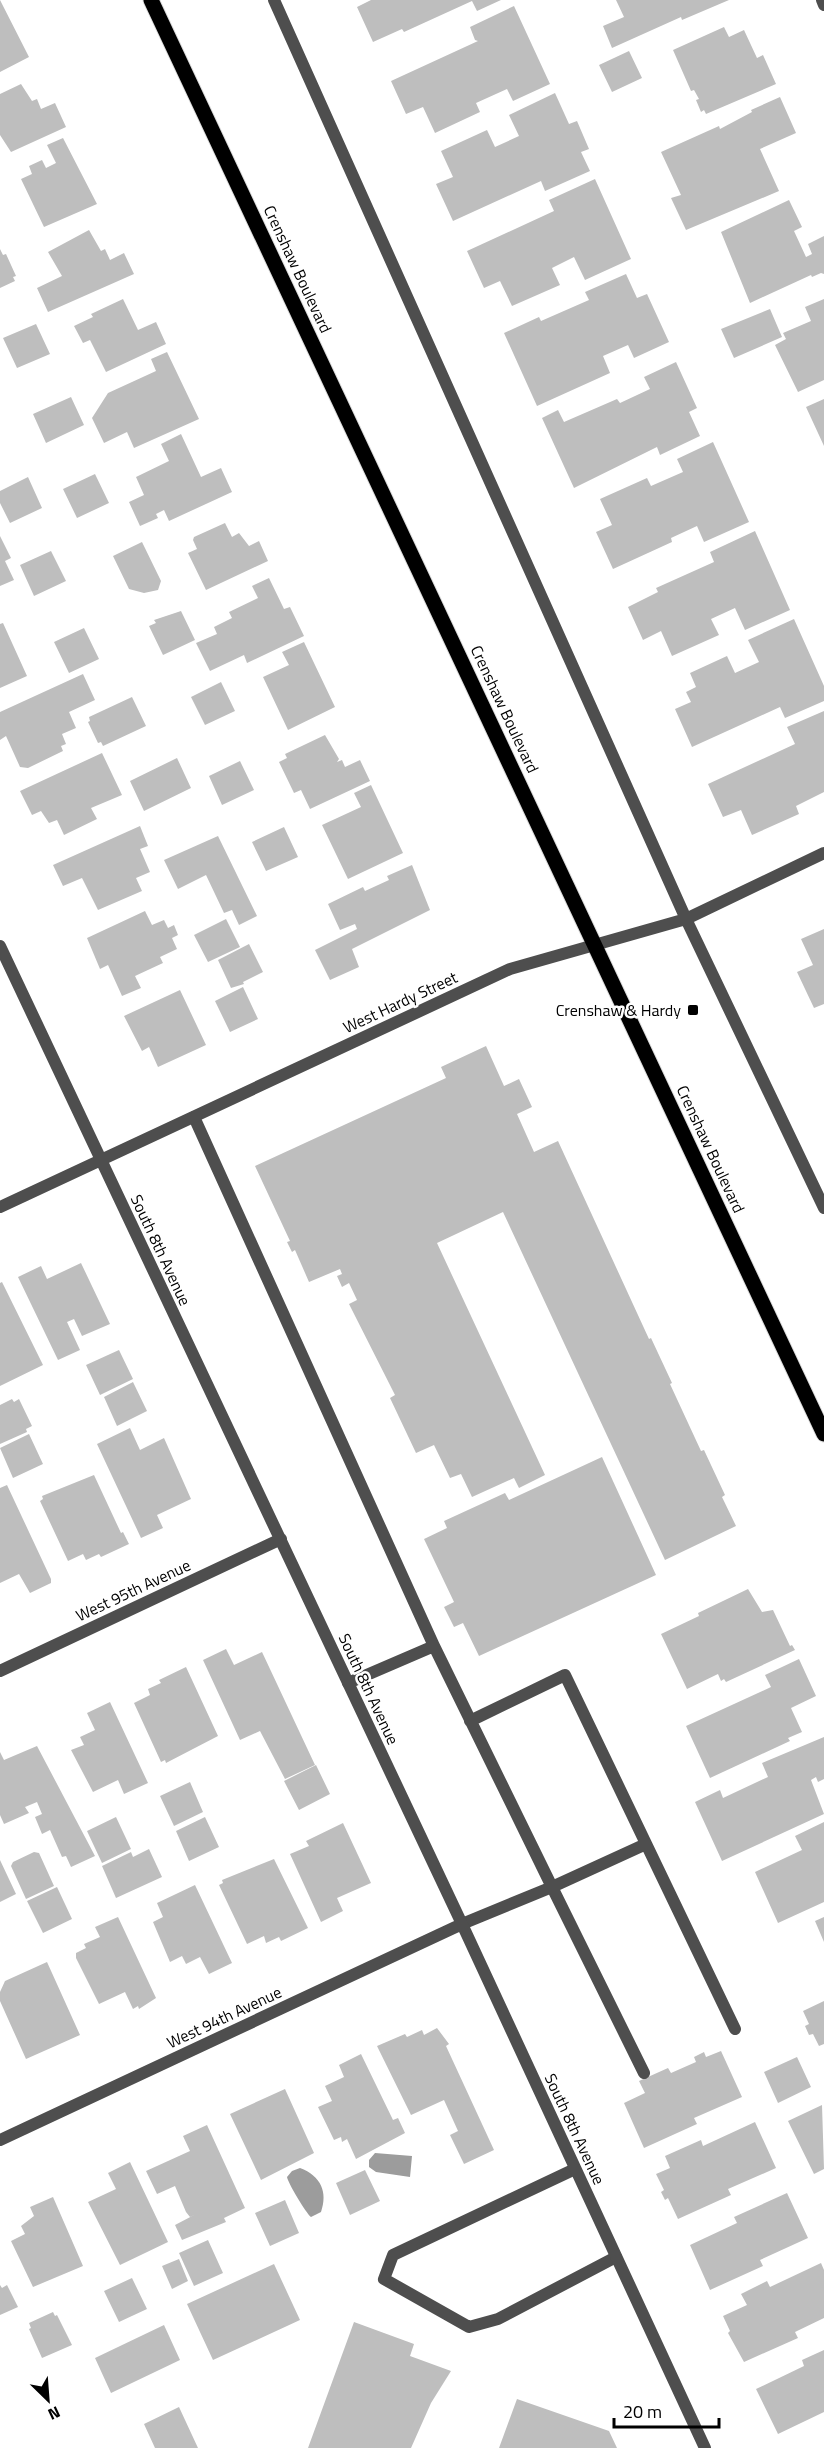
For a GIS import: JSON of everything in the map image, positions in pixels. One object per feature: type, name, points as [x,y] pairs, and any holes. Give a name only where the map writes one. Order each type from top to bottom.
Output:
[{"type":"main road","name":"Crenshaw Boulevard","points":[[151,0],[824,1434]]},
{"type":"street","points":[[274,0],[686,919],[824,1208]]},
{"type":"street","points":[[822,0],[824,5]]},
{"type":"street","name":"West Hardy Street","points":[[0,1207],[510,969],[686,919],[824,854]]},
{"type":"street","name":"South 8th Avenue","points":[[0,946],[462,1924],[705,2448]]},
{"type":"street","points":[[194,1117],[434,1646],[644,2073]]},
{"type":"street","name":"West 95th Avenue","points":[[0,1671],[280,1539]]},
{"type":"street","points":[[348,1683],[434,1646]]},
{"type":"street","points":[[470,1721],[565,1675],[735,2029]]},
{"type":"street","name":"West 94th Avenue","points":[[0,2140],[462,1924],[552,1887],[646,1844]]},
{"type":"street","points":[[575,2169],[393,2255],[384,2279],[469,2327],[498,2319],[616,2257]]},
{"type":"shaded area","points":[[375,2153],[412,2156],[410,2177],[376,2172],[369,2167],[369,2160]]},
{"type":"shaded area","points":[[300,2168],[318,2180],[323,2191],[321,2212],[311,2217],[287,2177],[292,2171]]},
{"type":"building","points":[[0,0],[29,57],[0,72]]},
{"type":"building","points":[[371,0],[501,0],[477,11],[472,1],[404,32],[402,29],[373,42],[357,7]]},
{"type":"building","points":[[616,0],[729,0],[682,20],[681,17],[612,48],[603,26],[624,17]]},
{"type":"building","points":[[514,6],[550,84],[513,101],[507,89],[476,103],[480,112],[435,133],[423,107],[406,114],[391,81],[478,41],[475,40],[470,27]]},
{"type":"building","points":[[724,27],[729,37],[744,30],[757,58],[763,55],[776,84],[706,114],[704,110],[701,112],[696,100],[699,99],[694,90],[691,91],[673,50]]},
{"type":"building","points":[[629,51],[642,78],[612,92],[599,65]]},
{"type":"building","points":[[21,84],[32,101],[37,99],[41,109],[55,103],[66,127],[11,152],[0,135],[0,94]]},
{"type":"building","points":[[555,93],[569,124],[577,121],[589,149],[581,152],[590,171],[545,191],[541,181],[453,221],[436,184],[453,177],[441,151],[487,130],[495,147],[519,136],[509,115]]},
{"type":"building","points":[[780,97],[796,133],[760,149],[779,191],[686,230],[671,198],[681,195],[661,152],[719,126],[720,129],[752,112],[751,110]]},
{"type":"building","points":[[63,138],[97,204],[44,227],[21,179],[32,174],[29,166],[42,160],[46,168],[56,163],[47,145]]},
{"type":"building","points":[[595,179],[631,259],[585,280],[574,257],[552,268],[560,285],[512,306],[500,281],[484,288],[467,251],[554,211],[549,200]]},
{"type":"building","points":[[789,200],[802,227],[794,231],[806,257],[812,254],[808,244],[824,236],[824,274],[812,277],[811,275],[750,303],[721,232]]},
{"type":"building","points":[[89,230],[101,251],[105,249],[110,260],[124,253],[134,274],[48,312],[37,288],[62,276],[48,252]]},
{"type":"building","points":[[0,249],[3,255],[6,254],[16,276],[13,277],[15,281],[0,288]]},
{"type":"building","points":[[626,274],[637,298],[647,294],[669,342],[634,358],[628,345],[603,356],[610,373],[537,406],[504,333],[539,317],[541,321],[589,300],[585,292]]},
{"type":"building","points":[[123,299],[138,330],[156,322],[166,344],[106,372],[90,340],[83,343],[74,326],[93,317],[91,314]]},
{"type":"building","points":[[824,299],[824,380],[798,392],[775,345],[786,339],[783,333],[811,321],[805,307]]},
{"type":"building","points":[[770,309],[782,337],[734,358],[721,329]]},
{"type":"building","points":[[36,324],[50,354],[17,368],[3,338]]},
{"type":"building","points":[[167,352],[199,419],[134,448],[127,432],[104,443],[92,418],[108,393],[156,371],[151,359]]},
{"type":"building","points":[[676,362],[697,408],[689,412],[700,436],[660,455],[657,447],[574,488],[542,418],[558,410],[564,422],[617,399],[620,403],[650,389],[644,377]]},
{"type":"building","points":[[71,397],[84,425],[46,443],[33,414]]},
{"type":"building","points":[[824,399],[824,446],[806,407]]},
{"type":"building","points":[[181,434],[201,477],[221,468],[232,492],[169,521],[164,510],[156,514],[158,518],[140,526],[129,502],[144,495],[136,477],[169,461],[161,444]]},
{"type":"building","points":[[713,442],[749,522],[704,542],[697,526],[671,538],[672,542],[613,569],[596,532],[612,525],[600,499],[647,478],[651,486],[683,472],[677,459]]},
{"type":"building","points":[[95,474],[109,503],[77,518],[63,489]]},
{"type":"building","points":[[28,477],[42,508],[10,523],[0,503],[0,491]]},
{"type":"building","points":[[225,523],[232,537],[239,533],[249,546],[259,541],[268,561],[206,590],[188,553],[197,549],[194,537]]},
{"type":"building","points":[[755,531],[790,610],[745,630],[735,608],[711,619],[719,635],[672,656],[661,631],[643,640],[628,607],[658,592],[656,588],[714,562],[710,552]]},
{"type":"building","points":[[0,536],[11,558],[5,561],[14,580],[0,586]]},
{"type":"building","points":[[142,542],[161,581],[158,590],[144,593],[129,589],[113,556]]},
{"type":"building","points":[[51,551],[66,581],[34,596],[20,565]]},
{"type":"building","points":[[269,578],[284,609],[290,607],[304,636],[247,663],[244,655],[210,671],[196,643],[217,634],[214,627],[232,618],[229,612],[258,598],[252,586]]},
{"type":"building","points":[[181,611],[195,640],[163,655],[149,626],[156,623],[154,620]]},
{"type":"building","points":[[794,619],[824,686],[824,701],[785,718],[780,707],[692,747],[675,709],[691,702],[686,692],[696,687],[690,673],[727,656],[735,673],[759,662],[748,640]]},
{"type":"building","points":[[3,623],[27,676],[0,688],[0,624]]},
{"type":"building","points":[[84,628],[99,659],[69,673],[54,642]]},
{"type":"building","points":[[304,642],[335,707],[288,730],[263,677],[289,665],[282,652]]},
{"type":"building","points":[[83,674],[95,700],[69,712],[76,728],[62,734],[66,744],[61,746],[63,751],[28,768],[20,767],[6,736],[0,740],[0,712]]},
{"type":"building","points":[[221,682],[235,711],[205,725],[191,697]]},
{"type":"building","points":[[132,697],[146,726],[103,746],[101,742],[98,743],[88,722],[89,717]]},
{"type":"building","points":[[824,711],[824,792],[796,806],[799,814],[752,835],[741,810],[723,817],[708,784],[795,744],[787,727]]},
{"type":"building","points":[[325,735],[339,759],[337,762],[342,760],[345,767],[360,760],[370,781],[310,809],[301,790],[294,793],[279,762],[287,758],[285,754]]},
{"type":"building","points":[[102,753],[122,795],[91,808],[97,819],[64,835],[57,820],[49,823],[41,811],[32,815],[20,791]]},
{"type":"building","points":[[177,758],[191,788],[144,811],[130,781]]},
{"type":"building","points":[[240,761],[254,790],[222,805],[209,776]]},
{"type":"building","points":[[371,785],[403,853],[348,879],[322,825],[361,807],[354,793]]},
{"type":"building","points":[[140,826],[148,846],[140,849],[150,872],[136,878],[142,891],[98,910],[82,878],[63,886],[53,865]]},
{"type":"building","points":[[284,827],[298,857],[266,871],[252,842]]},
{"type":"building","points":[[218,836],[257,916],[239,925],[232,910],[224,913],[206,875],[178,889],[164,860]]},
{"type":"building","points":[[412,865],[430,910],[352,949],[359,967],[330,980],[315,950],[357,929],[355,924],[340,930],[328,904],[363,887],[365,891],[389,880],[387,876]]},
{"type":"building","points":[[145,911],[152,925],[164,920],[168,928],[174,925],[178,935],[172,938],[177,949],[160,957],[163,963],[135,976],[141,988],[122,996],[108,965],[100,969],[87,938]]},
{"type":"building","points":[[226,919],[240,947],[208,962],[194,935]]},
{"type":"building","points":[[824,929],[824,1004],[814,1008],[797,972],[813,965],[801,939]]},
{"type":"building","points":[[249,944],[263,972],[243,982],[244,984],[231,988],[218,960]]},
{"type":"building","points":[[243,987],[258,1019],[230,1032],[215,1001]]},
{"type":"building","points":[[180,990],[206,1045],[158,1067],[149,1047],[142,1051],[124,1016]]},
{"type":"building","points":[[486,1046],[504,1086],[519,1079],[532,1107],[517,1114],[534,1152],[558,1141],[649,1339],[651,1338],[672,1383],[670,1384],[701,1451],[704,1450],[725,1495],[722,1497],[736,1526],[665,1560],[503,1212],[437,1243],[545,1475],[519,1488],[514,1478],[472,1497],[461,1474],[450,1478],[434,1445],[416,1453],[390,1398],[395,1395],[349,1304],[357,1300],[349,1283],[342,1287],[337,1276],[342,1274],[340,1269],[309,1282],[295,1250],[292,1252],[287,1242],[290,1241],[255,1166],[446,1078],[441,1067]]},
{"type":"building","points":[[81,1263],[110,1324],[82,1336],[74,1319],[67,1322],[80,1350],[58,1360],[18,1277],[41,1266],[47,1279]]},
{"type":"building","points":[[2,1282],[43,1365],[0,1386],[0,1283]]},
{"type":"building","points":[[119,1350],[133,1379],[100,1395],[86,1365]]},
{"type":"building","points":[[133,1382],[147,1411],[117,1426],[104,1397]]},
{"type":"building","points":[[12,1399],[14,1402],[19,1399],[32,1426],[26,1429],[27,1432],[0,1444],[0,1405]]},
{"type":"building","points":[[130,1428],[140,1450],[164,1438],[191,1499],[157,1515],[163,1528],[141,1538],[97,1444]]},
{"type":"building","points":[[29,1434],[43,1464],[13,1478],[0,1448]]},
{"type":"building","points":[[602,1457],[656,1575],[479,1656],[463,1623],[454,1627],[444,1607],[454,1602],[424,1539],[447,1528],[444,1521],[505,1493],[509,1500]]},
{"type":"building","points":[[94,1475],[121,1533],[123,1532],[129,1544],[101,1557],[99,1554],[86,1560],[83,1554],[68,1561],[40,1501],[43,1499],[42,1496]]},
{"type":"building","points":[[7,1485],[51,1579],[51,1583],[30,1593],[19,1574],[0,1583],[0,1488]]},
{"type":"building","points":[[748,1589],[762,1612],[773,1610],[790,1646],[792,1645],[795,1650],[726,1682],[724,1679],[721,1681],[718,1674],[687,1689],[661,1634]]},
{"type":"building","points":[[226,1649],[234,1665],[262,1652],[315,1765],[285,1779],[260,1731],[240,1740],[203,1660]]},
{"type":"building","points":[[799,1659],[816,1696],[791,1708],[802,1732],[788,1738],[790,1741],[710,1778],[686,1726],[771,1687],[765,1675]]},
{"type":"building","points":[[186,1667],[218,1736],[166,1763],[165,1760],[161,1762],[134,1703],[150,1695],[148,1689],[161,1683],[159,1680]]},
{"type":"building","points":[[110,1702],[148,1783],[124,1794],[118,1780],[93,1792],[71,1750],[84,1745],[80,1737],[95,1730],[87,1713]]},
{"type":"building","points":[[824,1737],[824,1779],[818,1782],[816,1777],[811,1780],[824,1814],[722,1861],[695,1802],[720,1790],[723,1798],[768,1777],[762,1763]]},
{"type":"building","points":[[37,1746],[95,1856],[71,1867],[66,1856],[62,1857],[50,1830],[42,1834],[35,1817],[42,1814],[37,1802],[25,1807],[29,1813],[4,1824],[0,1815],[0,1752],[4,1760]]},
{"type":"building","points":[[316,1765],[330,1794],[299,1810],[284,1781]]},
{"type":"building","points":[[190,1782],[203,1812],[174,1826],[160,1796]]},
{"type":"building","points":[[116,1817],[131,1849],[102,1863],[87,1831]]},
{"type":"building","points":[[205,1817],[219,1847],[189,1861],[176,1831]]},
{"type":"building","points":[[824,1822],[824,1902],[778,1923],[755,1872],[802,1850],[795,1836]]},
{"type":"building","points":[[343,1823],[371,1883],[337,1898],[343,1911],[321,1922],[290,1854],[309,1846],[306,1841]]},
{"type":"building","points":[[149,1849],[162,1877],[116,1898],[102,1866],[131,1852],[133,1857]]},
{"type":"building","points":[[34,1852],[39,1853],[54,1886],[26,1899],[11,1866],[13,1862]]},
{"type":"building","points":[[274,1859],[308,1928],[281,1941],[279,1937],[266,1943],[264,1936],[247,1944],[219,1885],[223,1883],[222,1880]]},
{"type":"building","points":[[0,1860],[16,1894],[0,1902]]},
{"type":"building","points":[[195,1885],[232,1963],[209,1974],[200,1957],[186,1964],[182,1956],[170,1962],[153,1922],[163,1917],[157,1903]]},
{"type":"building","points":[[57,1887],[72,1919],[43,1933],[27,1901]]},
{"type":"building","points":[[118,1917],[156,1998],[139,2009],[138,2006],[133,2009],[125,1992],[99,2004],[76,1958],[76,1953],[86,1948],[84,1944],[100,1937],[95,1927]]},
{"type":"building","points":[[824,1917],[824,1942],[815,1921]]},
{"type":"building","points":[[47,1962],[80,2035],[26,2059],[0,2001],[0,1992],[5,1981]]},
{"type":"building","points":[[824,2001],[824,2044],[819,2046],[813,2034],[809,2035],[805,2026],[809,2024],[803,2011]]},
{"type":"building","points":[[437,2028],[449,2044],[446,2046],[494,2150],[464,2164],[450,2135],[458,2131],[444,2100],[411,2115],[377,2046],[405,2034],[407,2037],[422,2030],[424,2035]]},
{"type":"building","points":[[721,2051],[742,2097],[694,2118],[697,2124],[644,2148],[624,2103],[645,2093],[639,2081],[668,2068],[671,2073],[696,2062],[694,2057],[704,2052],[706,2057]]},
{"type":"building","points":[[361,2054],[393,2120],[398,2118],[405,2133],[356,2159],[347,2139],[342,2142],[341,2137],[334,2140],[318,2107],[332,2101],[325,2086],[344,2077],[339,2065]]},
{"type":"building","points":[[797,2057],[811,2087],[778,2103],[764,2072]]},
{"type":"building","points":[[285,2089],[314,2153],[261,2180],[230,2114]]},
{"type":"building","points":[[822,2105],[824,2169],[814,2174],[788,2121]]},
{"type":"building","points":[[755,2122],[776,2168],[728,2189],[731,2195],[678,2219],[668,2198],[665,2200],[661,2192],[664,2190],[656,2174],[670,2168],[665,2156],[701,2140],[703,2146]]},
{"type":"building","points":[[207,2125],[245,2208],[224,2218],[226,2222],[182,2240],[175,2225],[196,2214],[190,2217],[186,2212],[175,2186],[157,2194],[146,2171],[190,2151],[183,2136]]},
{"type":"building","points":[[130,2162],[168,2242],[120,2265],[88,2202],[116,2189],[108,2173]]},
{"type":"building","points":[[365,2170],[380,2201],[350,2215],[336,2183]]},
{"type":"building","points":[[787,2193],[808,2238],[760,2260],[763,2266],[710,2290],[690,2245],[737,2223],[734,2217]]},
{"type":"building","points":[[53,2197],[83,2266],[33,2287],[11,2241],[25,2234],[21,2226],[34,2216],[30,2207]]},
{"type":"building","points":[[285,2200],[299,2233],[270,2246],[255,2213]]},
{"type":"building","points":[[208,2240],[223,2273],[194,2286],[179,2253]]},
{"type":"building","points":[[179,2259],[188,2281],[172,2289],[162,2266]]},
{"type":"building","points":[[821,2263],[824,2270],[824,2318],[795,2332],[798,2338],[744,2362],[728,2333],[730,2331],[723,2316],[747,2305],[741,2294],[767,2281],[770,2287]]},
{"type":"building","points":[[274,2264],[300,2320],[213,2360],[187,2304]]},
{"type":"building","points":[[132,2278],[147,2309],[119,2322],[104,2291]]},
{"type":"building","points":[[0,2285],[2,2288],[7,2285],[18,2307],[0,2315]]},
{"type":"building","points":[[53,2312],[55,2316],[57,2315],[72,2345],[42,2358],[29,2329],[31,2328],[29,2323]]},
{"type":"building","points":[[354,2322],[414,2344],[410,2356],[451,2371],[431,2403],[411,2448],[308,2448]]},
{"type":"building","points":[[164,2325],[180,2360],[111,2393],[95,2358]]},
{"type":"building","points":[[824,2350],[824,2412],[778,2434],[756,2389],[804,2366],[802,2360]]},
{"type":"building","points":[[517,2399],[609,2431],[617,2448],[499,2448]]},
{"type":"building","points":[[179,2407],[198,2448],[155,2448],[144,2424]]},
{"type":"place","name":"Crenshaw & Hardy","points":[[693,1010]]}]
